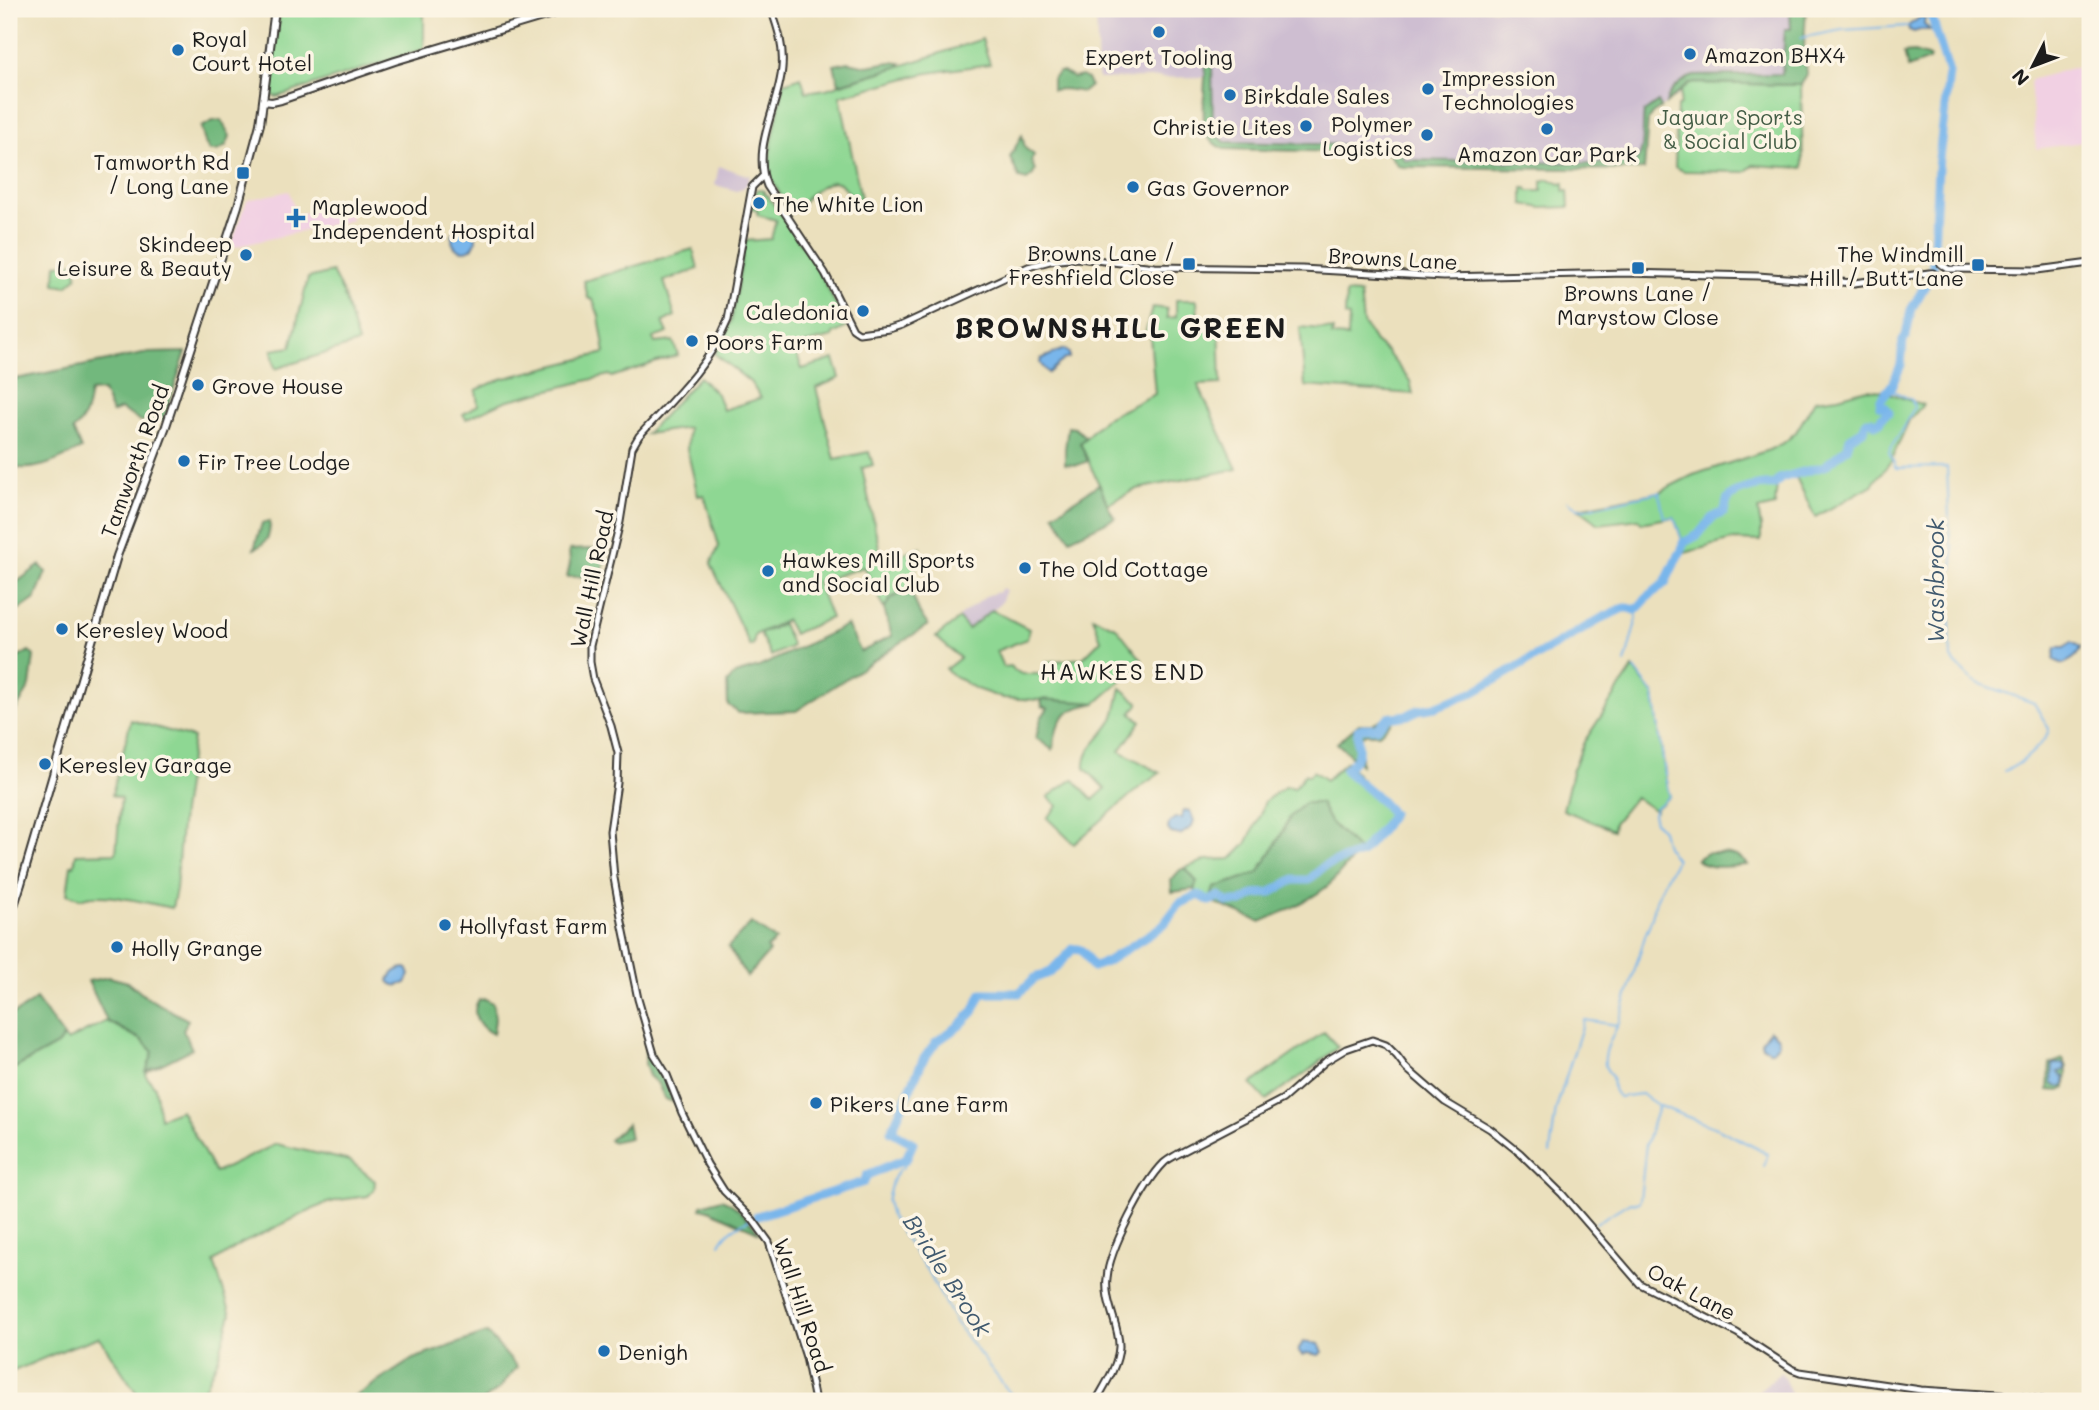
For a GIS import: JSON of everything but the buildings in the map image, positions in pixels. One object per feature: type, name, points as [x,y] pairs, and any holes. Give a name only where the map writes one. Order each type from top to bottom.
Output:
[{"type":"main road","name":"Tamworth Road","points":[[9,921],[117,556],[166,426],[238,206],[263,101],[275,9]]},
{"type":"main road","points":[[263,101],[281,100],[396,61],[569,9]]},
{"type":"street","name":"Wall Hill Road","points":[[771,9],[780,37],[783,65],[762,151],[763,176],[752,187],[727,320],[696,373],[639,436],[632,448],[620,522],[593,628],[590,662],[618,753],[610,831],[611,854],[638,999],[654,1054],[667,1074],[707,1164],[724,1191],[752,1218],[769,1242],[806,1357],[815,1401]]},
{"type":"street","name":"Browns Lane","points":[[763,176],[825,273],[853,329],[859,333],[895,328],[1028,267],[1065,259],[1092,259],[1155,267],[1302,269],[1443,277],[1626,273],[1748,276],[1854,283],[1929,273],[1938,277]]},
{"type":"street","points":[[1941,264],[1948,269],[2037,270],[2090,263]]},
{"type":"street","name":"Oak Lane","points":[[1096,1401],[1114,1368],[1119,1348],[1107,1293],[1108,1265],[1139,1200],[1162,1165],[1283,1099],[1326,1061],[1346,1049],[1372,1040],[1382,1042],[1437,1096],[1499,1136],[1540,1172],[1569,1201],[1640,1284],[1737,1333],[1792,1369],[1921,1390],[2048,1401]]},
{"type":"shaded area","points":[[1096,9],[1790,9],[1793,85],[1689,83],[1648,120],[1644,170],[1403,167],[1398,166],[1388,153],[1224,149],[1214,144],[1205,131],[1205,77],[1098,79]]},
{"type":"shaded area","points":[[2090,63],[2090,141],[2036,149],[2030,80]]},
{"type":"shaded area","points":[[719,166],[750,176],[746,186],[737,191],[715,185]]},
{"type":"shaded area","name":"Maplewood Independent Hospital","points":[[289,191],[296,215],[345,202],[352,220],[230,248],[247,200]]},
{"type":"shaded area","points":[[1002,588],[1006,590],[1001,603],[968,630],[958,617]]},
{"type":"shaded area","points":[[1781,1372],[1795,1401],[1746,1401]]},
{"type":"green space","points":[[290,9],[424,9],[424,49],[277,97],[270,95],[280,12]]},
{"type":"green space","points":[[1790,9],[1806,9],[1804,47],[1807,74],[1801,85],[1689,83],[1666,104],[1676,86],[1694,76],[1782,74],[1785,29],[1791,29]]},
{"type":"green space","points":[[982,39],[990,64],[922,74],[840,96],[861,198],[855,200],[840,183],[833,181],[821,186],[807,197],[801,207],[791,213],[770,177],[770,152],[784,83],[801,77],[806,92],[826,89]]},
{"type":"green space","points":[[1914,52],[1930,57],[1929,60],[1908,68],[1904,53]]},
{"type":"green space","points":[[849,62],[867,66],[901,63],[898,67],[839,84],[834,65]]},
{"type":"green space","points":[[1212,62],[1213,132],[1225,142],[1395,146],[1405,160],[1633,164],[1642,148],[1644,112],[1658,102],[1661,108],[1648,120],[1644,170],[1403,167],[1398,166],[1388,153],[1224,149],[1210,139],[1204,125],[1206,64]]},
{"type":"green space","points":[[1059,72],[1073,78],[1082,76],[1090,86],[1083,92],[1052,90],[1052,79]]},
{"type":"green space","name":"Jaguar Sports & Social Club","points":[[1689,83],[1801,85],[1803,168],[1753,165],[1745,172],[1684,171],[1675,167],[1677,106],[1680,105],[1681,91]]},
{"type":"green space","points":[[221,120],[230,136],[226,146],[210,151],[201,127]]},
{"type":"green space","points":[[1022,135],[1025,148],[1034,155],[1031,161],[1035,170],[1027,180],[1019,178],[1010,157]]},
{"type":"green space","points":[[1549,179],[1564,183],[1564,191],[1568,191],[1569,207],[1542,208],[1523,204],[1523,188],[1528,191],[1542,191],[1542,181]]},
{"type":"green space","points":[[757,189],[764,191],[816,265],[847,327],[833,334],[833,337],[794,346],[802,369],[834,359],[840,378],[816,388],[835,459],[869,452],[873,465],[862,468],[882,561],[921,547],[910,589],[891,598],[884,609],[864,567],[817,582],[831,618],[793,634],[786,620],[755,635],[753,645],[750,646],[711,564],[719,546],[704,495],[698,496],[687,449],[688,428],[646,434],[699,377],[717,394],[723,410],[761,398],[750,382],[715,354],[731,322],[745,241],[771,239],[776,220],[757,215],[758,211],[752,209]]},
{"type":"green space","points":[[693,249],[698,269],[664,281],[675,316],[663,322],[668,333],[653,338],[655,343],[673,341],[678,355],[612,377],[609,375],[505,401],[466,419],[463,414],[478,405],[476,390],[501,379],[605,353],[599,316],[593,300],[588,298],[584,281]]},
{"type":"green space","points":[[75,263],[77,277],[67,286],[55,284],[56,264]]},
{"type":"green space","points":[[332,272],[343,293],[358,343],[275,369],[272,350],[291,347],[308,278]]},
{"type":"green space","points":[[1346,293],[1360,294],[1363,323],[1375,342],[1386,351],[1410,381],[1413,394],[1305,386],[1300,327],[1333,330],[1332,336],[1348,337]]},
{"type":"green space","points":[[1176,300],[1197,300],[1198,320],[1219,320],[1221,384],[1198,385],[1237,469],[1137,489],[1108,504],[1080,443],[1104,419],[1155,394],[1150,336],[1146,331],[1152,307],[1167,309],[1167,318],[1176,317]]},
{"type":"green space","points":[[186,352],[163,421],[141,421],[120,409],[112,413],[103,391],[90,392],[83,418],[73,430],[81,449],[37,467],[9,466],[11,380],[148,353]]},
{"type":"green space","points":[[1867,389],[1883,391],[1923,405],[1909,420],[1891,461],[1872,485],[1815,517],[1795,475],[1779,479],[1775,506],[1758,510],[1761,541],[1732,540],[1681,554],[1683,543],[1674,517],[1641,523],[1639,519],[1599,524],[1578,508],[1659,492],[1693,475],[1769,450],[1785,442],[1796,432],[1815,400]]},
{"type":"green space","points":[[1068,427],[1075,428],[1086,437],[1080,443],[1088,461],[1078,465],[1065,464]]},
{"type":"green space","points":[[1099,484],[1115,518],[1070,539],[1054,514]]},
{"type":"green space","points":[[270,521],[267,538],[254,549],[262,523]]},
{"type":"green space","points":[[609,548],[601,576],[567,577],[569,550]]},
{"type":"green space","points":[[40,565],[46,572],[35,599],[9,617],[9,588]]},
{"type":"green space","points":[[910,589],[920,614],[928,625],[796,711],[739,713],[728,705],[727,683],[735,674],[759,667],[847,625],[861,652],[892,636],[884,609],[891,598]]},
{"type":"green space","points":[[992,610],[1029,629],[1027,639],[996,651],[1003,667],[1011,666],[1022,674],[1046,674],[1046,662],[1083,658],[1101,640],[1093,617],[1116,627],[1142,660],[1096,703],[1002,698],[976,689],[948,672],[946,669],[960,658],[936,637],[959,619],[968,629]]},
{"type":"green space","points":[[782,624],[792,646],[771,656],[760,634]]},
{"type":"green space","points":[[29,651],[34,656],[30,686],[9,722],[9,670],[14,660]]},
{"type":"green space","points":[[1633,668],[1654,695],[1670,796],[1655,811],[1635,797],[1614,823],[1613,830],[1563,810],[1572,772],[1584,742]]},
{"type":"green space","points":[[1121,688],[1139,703],[1131,713],[1141,721],[1120,751],[1160,773],[1074,844],[1047,818],[1058,806],[1048,797],[1073,779],[1093,800],[1105,789],[1085,768],[1085,761],[1112,721]]},
{"type":"green space","points":[[1041,699],[1096,703],[1076,708],[1064,716],[1057,729],[1053,750],[1036,738],[1041,718],[1048,708],[1042,706]]},
{"type":"green space","points":[[1391,714],[1393,721],[1379,734],[1365,734],[1361,737],[1361,765],[1337,743],[1359,724],[1372,724]]},
{"type":"green space","points":[[131,720],[193,738],[172,908],[112,897],[81,899],[67,894],[71,865],[74,866],[76,854],[116,853],[121,798],[112,795]]},
{"type":"green space","points":[[1346,762],[1392,813],[1361,853],[1330,822],[1320,803],[1290,817],[1258,873],[1214,888],[1210,901],[1199,895],[1194,889],[1197,882],[1185,868],[1206,860],[1231,859],[1246,844],[1265,801],[1286,786],[1294,788],[1305,774],[1309,776],[1313,771],[1326,780]]},
{"type":"green space","points":[[1304,803],[1320,803],[1330,822],[1361,853],[1318,893],[1260,922],[1210,901],[1214,888],[1258,873],[1290,817]]},
{"type":"green space","points":[[1707,853],[1735,855],[1747,865],[1713,866],[1696,859]]},
{"type":"green space","points":[[1185,868],[1197,882],[1194,889],[1172,892],[1171,880]]},
{"type":"green space","points":[[751,923],[776,940],[767,948],[769,952],[747,977],[728,947]]},
{"type":"green space","points":[[109,977],[128,982],[146,997],[188,1020],[183,1030],[192,1049],[146,1072],[153,1052],[142,1040],[107,1021],[88,981]]},
{"type":"green space","points":[[36,999],[64,1037],[57,1045],[9,1069],[9,1016]]},
{"type":"green space","points":[[485,999],[493,1003],[493,1034],[477,1020],[476,1005],[479,1000]]},
{"type":"green space","points":[[107,1021],[142,1040],[153,1052],[146,1076],[155,1087],[160,1118],[181,1110],[215,1173],[276,1144],[350,1161],[375,1181],[374,1190],[368,1196],[324,1204],[241,1244],[214,1262],[231,1314],[218,1359],[203,1391],[181,1401],[142,1401],[99,1337],[9,1373],[9,1069],[57,1045],[64,1037],[67,1041]]},
{"type":"green space","points":[[1324,1032],[1338,1047],[1307,1072],[1266,1100],[1251,1084]]},
{"type":"green space","points":[[648,1044],[673,1102],[665,1099],[658,1084],[649,1076],[645,1064],[645,1049]]},
{"type":"green space","points":[[2063,1059],[2067,1067],[2066,1088],[2060,1091],[2048,1090],[2050,1064]]},
{"type":"green space","points":[[627,1124],[630,1138],[611,1142],[609,1140]]},
{"type":"green space","points":[[721,1199],[737,1209],[760,1233],[701,1208],[702,1205]]},
{"type":"green space","points":[[487,1333],[517,1367],[499,1389],[483,1401],[348,1401],[413,1359]]},
{"type":"green space","points":[[244,1387],[260,1392],[260,1401],[243,1401]]},
{"type":"water","points":[[1925,14],[1924,24],[1930,30],[1909,30],[1908,26]]},
{"type":"water","points":[[464,227],[472,231],[476,239],[472,247],[464,251],[456,247],[452,239],[456,231]]},
{"type":"water","points":[[1064,349],[1069,353],[1069,358],[1048,373],[1040,363],[1041,359]]},
{"type":"water","points":[[2072,642],[2080,647],[2074,658],[2063,664],[2054,660],[2056,647],[2065,647]]},
{"type":"water","points":[[1184,810],[1190,811],[1194,821],[1192,827],[1180,835],[1171,833],[1168,829],[1169,823],[1175,818],[1182,818]]},
{"type":"water","points":[[407,968],[410,975],[406,983],[395,985],[389,981],[396,971]]},
{"type":"water","points":[[1770,1030],[1778,1037],[1779,1043],[1771,1051],[1762,1046],[1761,1041]]},
{"type":"water","points":[[2053,1064],[2065,1066],[2065,1070],[2058,1072],[2065,1078],[2065,1085],[2062,1087],[2052,1083]]},
{"type":"water","points":[[1303,1342],[1319,1344],[1323,1352],[1319,1355],[1302,1355],[1298,1350]]},
{"type":"waterway","points":[[1929,9],[1949,73],[1938,167],[1933,266]]},
{"type":"waterway","points":[[1800,38],[1842,30],[1908,26]]},
{"type":"waterway","points":[[893,1127],[923,1060],[936,1042],[973,1012],[982,993],[1019,993],[1035,978],[1051,972],[1073,949],[1081,950],[1093,967],[1106,962],[1164,924],[1180,903],[1199,895],[1210,901],[1219,896],[1227,902],[1242,902],[1255,894],[1270,893],[1293,880],[1309,880],[1324,866],[1361,853],[1392,813],[1345,770],[1358,752],[1358,730],[1376,728],[1388,718],[1435,707],[1474,692],[1604,617],[1625,608],[1636,610],[1665,583],[1683,543],[1698,535],[1712,518],[1724,512],[1727,501],[1735,493],[1756,486],[1774,485],[1781,478],[1825,466],[1847,448],[1850,438],[1863,430],[1867,421],[1879,423],[1889,412],[1880,406],[1881,399],[1892,385],[1901,365],[1903,340],[1911,310],[1927,282]]},
{"type":"waterway","name":"Washbrook","points":[[1889,389],[1912,400],[1914,408],[1889,452],[1896,468],[1947,467],[1950,544],[1953,546],[1953,568],[1948,574],[1951,659],[1978,683],[2034,703],[2049,729],[2043,741],[2031,754],[2004,771]]},
{"type":"waterway","points":[[1567,501],[1584,509],[1659,492],[1664,518],[1674,517],[1683,543]]},
{"type":"waterway","points":[[1625,663],[1637,618],[1636,610]]},
{"type":"waterway","points":[[1635,669],[1654,695],[1670,796],[1655,808],[1653,814],[1655,822],[1662,830],[1666,846],[1676,860],[1656,901],[1618,1025],[1606,1052],[1606,1068],[1612,1077],[1613,1090],[1619,1097],[1641,1094],[1659,1106],[1719,1129],[1768,1154],[1763,1166]]},
{"type":"waterway","points":[[1550,1153],[1556,1109],[1584,1020],[1617,1025]]},
{"type":"waterway","points":[[1596,1223],[1630,1202],[1638,1203],[1640,1200],[1646,1144],[1658,1107]]},
{"type":"waterway","points":[[757,1216],[864,1182],[867,1175],[906,1159],[913,1143],[891,1131]]},
{"type":"waterway","name":"Bridle Brook","points":[[906,1159],[904,1167],[892,1181],[887,1201],[891,1217],[930,1275],[955,1322],[1016,1401]]},
{"type":"waterway","points":[[720,1244],[731,1230],[757,1216]]},
{"type":"place","name":"Expert Tooling","points":[[1159,32]]},
{"type":"place","name":"Royal Court Hotel","points":[[178,50]]},
{"type":"place","name":"Amazon BHX4","points":[[1690,54]]},
{"type":"place","name":"Impression Technologies","points":[[1428,89]]},
{"type":"place","name":"Birkdale Sales","points":[[1230,95]]},
{"type":"place","name":"Christie Lites","points":[[1306,126]]},
{"type":"place","name":"Amazon Car Park","points":[[1547,129]]},
{"type":"place","name":"Polymer Logistics","points":[[1427,135]]},
{"type":"place","name":"Tamworth Rd / Long Lane","points":[[243,173]]},
{"type":"place","name":"Gas Governor","points":[[1133,187]]},
{"type":"place","name":"The White Lion","points":[[759,203]]},
{"type":"place","name":"Maplewood Independent Hospital","points":[[296,218]]},
{"type":"place","name":"Skindeep Leisure & Beauty","points":[[246,255]]},
{"type":"place","name":"Browns Lane / Freshfield Close","points":[[1189,264]]},
{"type":"place","name":"The Windmill Hill / Butt Lane","points":[[1978,265]]},
{"type":"place","name":"Browns Lane / Marystow Close","points":[[1638,268]]},
{"type":"place","name":"Caledonia","points":[[863,311]]},
{"type":"place","name":"Poors Farm","points":[[692,341]]},
{"type":"place","name":"Grove House","points":[[198,385]]},
{"type":"place","name":"Fir Tree Lodge","points":[[184,461]]},
{"type":"place","name":"The Old Cottage","points":[[1025,568]]},
{"type":"place","name":"Hawkes Mill Sports and Social Club","points":[[768,571]]},
{"type":"place","name":"Keresley Wood","points":[[62,629]]},
{"type":"place","name":"Keresley Garage","points":[[45,764]]},
{"type":"place","name":"Hollyfast Farm","points":[[445,925]]},
{"type":"place","name":"Holly Grange","points":[[117,947]]},
{"type":"place","name":"Pikers Lane Farm","points":[[816,1103]]},
{"type":"place","name":"Denigh","points":[[604,1351]]},
{"type":"district","name":"BROWNSHILL GREEN","points":[[1121,327]]},
{"type":"district","name":"HAWKES END","points":[[1123,671]]}]
